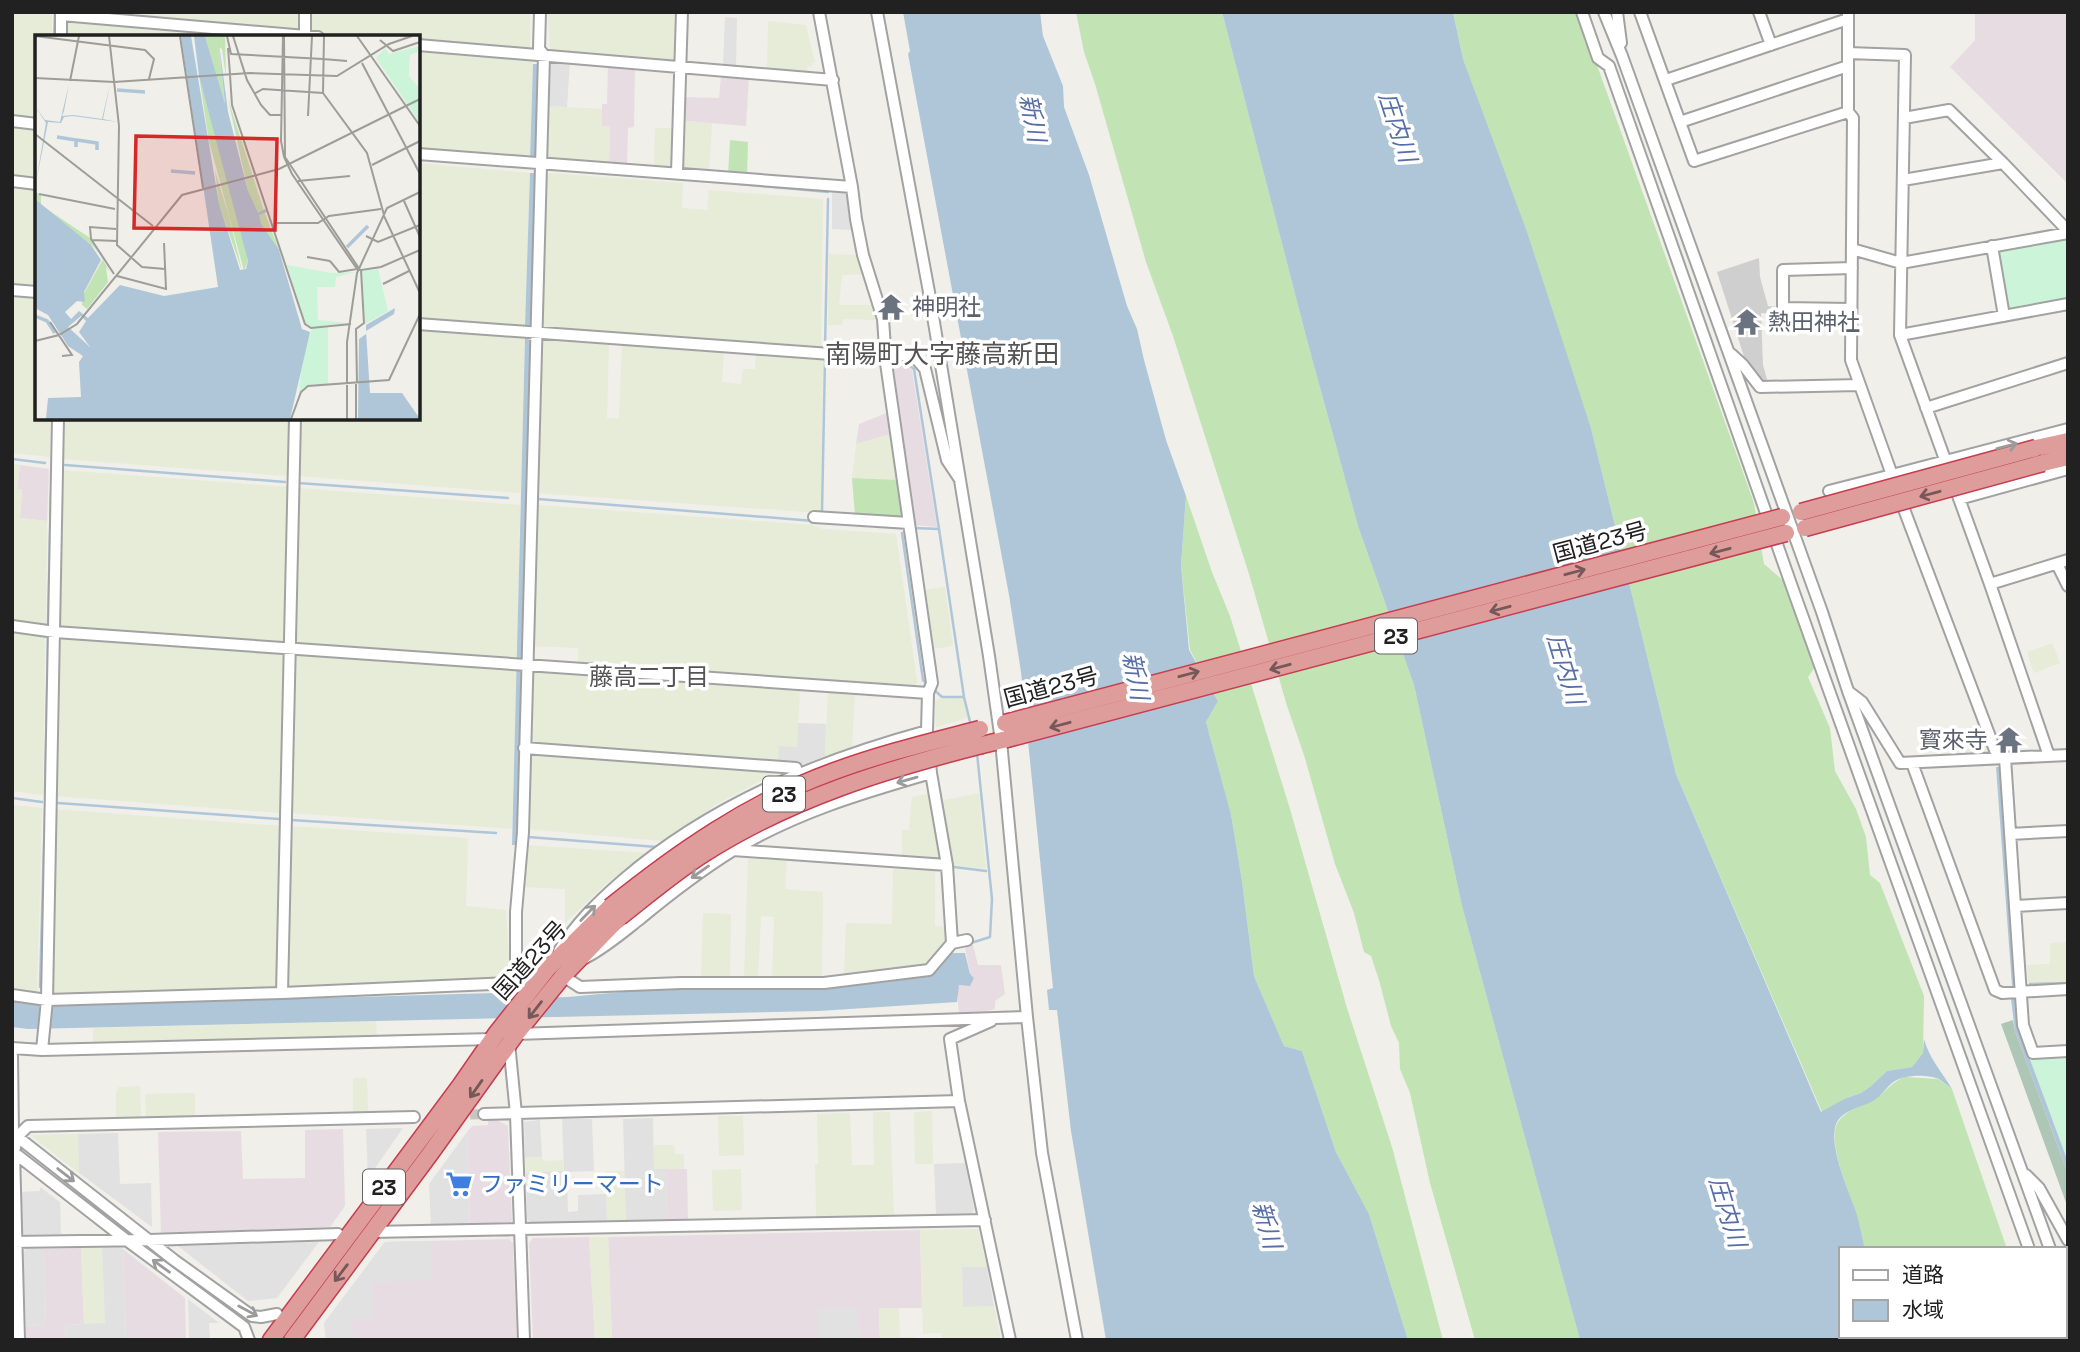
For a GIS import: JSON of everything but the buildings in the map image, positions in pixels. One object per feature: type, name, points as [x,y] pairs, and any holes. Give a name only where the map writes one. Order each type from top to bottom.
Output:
[{"type":"highway","name":"国道23号","points":[[271,1340],[479,1059],[503,1037],[615,912],[705,853],[775,814],[834,789],[981,737],[2040,456],[2068,441]]},
{"type":"highway","name":"国道23号","points":[[2040,456],[2068,457]]},
{"type":"highway","name":"国道23号","points":[[292,1340],[302,1332],[371,1232],[430,1154],[536,982],[559,974],[615,912]]},
{"type":"highway","points":[[258,1340],[446,1094],[479,1059]]},
{"type":"street","points":[[305,12],[305,35]]},
{"type":"street","points":[[516,984],[516,912],[523,832],[522,663],[544,55],[540,49],[540,12]]},
{"type":"street","points":[[677,173],[682,12]]},
{"type":"street","points":[[819,12],[863,255],[883,318],[930,689],[927,731],[947,865],[952,943]]},
{"type":"street","points":[[877,12],[927,278],[1003,732],[1027,1017],[1042,1153],[1077,1340]]},
{"type":"street","points":[[1582,12],[1598,58],[1609,66],[2028,1247]]},
{"type":"street","points":[[1604,12],[1792,523],[1848,691],[2049,1247]]},
{"type":"street","points":[[1617,12],[1622,56]]},
{"type":"street","points":[[1640,12],[1694,161],[1848,112]]},
{"type":"street","points":[[1759,12],[1771,45]]},
{"type":"street","points":[[61,35],[61,14],[294,35]]},
{"type":"street","points":[[1666,80],[1848,16],[1848,112],[1853,118],[1851,360],[1892,475],[2001,758],[2015,906],[2016,993],[2023,1025],[2033,1053],[2068,1051]]},
{"type":"street","points":[[420,45],[832,80]]},
{"type":"street","points":[[1848,53],[1905,55],[1900,335],[2049,756]]},
{"type":"street","points":[[1680,122],[1848,66]]},
{"type":"street","points":[[1904,118],[1949,110],[2068,232]]},
{"type":"street","points":[[12,121],[35,124]]},
{"type":"street","points":[[420,154],[852,187]]},
{"type":"street","points":[[1903,180],[2003,163]]},
{"type":"street","points":[[12,181],[35,184]]},
{"type":"street","points":[[1852,250],[1901,263],[2068,232]]},
{"type":"street","points":[[1992,246],[2004,316]]},
{"type":"street","points":[[1851,309],[1783,308],[1783,270],[1852,268]]},
{"type":"street","points":[[12,290],[35,292]]},
{"type":"street","points":[[1900,335],[2068,304]]},
{"type":"street","points":[[420,324],[886,358],[913,355],[925,369],[947,460],[961,480]]},
{"type":"street","points":[[1729,352],[1760,387],[1860,385]]},
{"type":"street","points":[[1926,408],[2068,363]]},
{"type":"street","points":[[42,1050],[47,1002],[58,420]]},
{"type":"street","points":[[282,993],[295,420]]},
{"type":"street","points":[[1829,491],[2068,429]]},
{"type":"street","points":[[1959,499],[2068,469]]},
{"type":"street","points":[[814,517],[909,523]]},
{"type":"street","points":[[1990,584],[2062,562],[2068,586]]},
{"type":"street","points":[[12,626],[55,632],[930,689]]},
{"type":"street","points":[[1848,691],[1862,702],[1900,763],[2068,755]]},
{"type":"street","points":[[559,974],[571,930],[605,896],[671,842],[721,811],[798,774],[927,731]]},
{"type":"street","points":[[524,748],[796,768],[798,774]]},
{"type":"street","points":[[1912,763],[1995,990],[2016,993],[2068,989]]},
{"type":"street","points":[[559,974],[605,948],[733,850],[824,806],[932,773]]},
{"type":"street","points":[[2010,834],[2068,831]]},
{"type":"street","points":[[733,850],[947,865]]},
{"type":"street","points":[[2015,906],[2068,903]]},
{"type":"street","points":[[559,974],[580,987],[824,983],[929,970],[952,943],[967,940]]},
{"type":"street","points":[[12,995],[47,1002],[536,982]]},
{"type":"street","points":[[1000,1017],[950,1039],[959,1101],[1010,1340]]},
{"type":"street","points":[[12,1048],[42,1050],[503,1037],[1027,1017]]},
{"type":"street","points":[[503,1037],[516,1114],[524,1340]]},
{"type":"street","points":[[12,1056],[14,1242],[19,1340]]},
{"type":"street","points":[[484,1114],[959,1101]]},
{"type":"street","points":[[14,1135],[28,1126],[414,1117]]},
{"type":"street","points":[[14,1135],[252,1316],[277,1314]]},
{"type":"street","points":[[13,1151],[125,1239],[244,1327],[249,1340]]},
{"type":"street","points":[[2024,1173],[2039,1188],[2068,1240]]},
{"type":"street","points":[[371,1232],[985,1220]]},
{"type":"street","points":[[14,1242],[338,1234]]},
{"type":"shaded area","points":[[1975,12],[2068,12],[2068,184],[1950,67],[1975,40]]},
{"type":"shaded area","points":[[725,17],[737,18],[736,68],[723,67]]},
{"type":"shaded area","points":[[552,61],[570,62],[567,107],[548,106],[548,65]]},
{"type":"shaded area","points":[[608,65],[635,68],[634,127],[628,128],[627,166],[609,165],[610,127],[602,126],[602,104],[607,104]]},
{"type":"shaded area","points":[[721,76],[749,78],[746,126],[686,121],[686,97],[719,98]]},
{"type":"shaded area","points":[[832,191],[848,192],[853,230],[832,229]]},
{"type":"shaded area","name":"熱田神社","points":[[1759,258],[1760,277],[1768,306],[1778,307],[1778,314],[1761,313],[1763,365],[1769,386],[1758,379],[1746,363],[1717,272]]},
{"type":"shaded area","points":[[891,363],[906,365],[912,370],[937,527],[913,525]]},
{"type":"shaded area","points":[[889,412],[891,434],[856,444],[859,424]]},
{"type":"shaded area","points":[[20,465],[49,469],[47,521],[20,518],[22,490],[17,489]]},
{"type":"shaded area","points":[[798,723],[826,724],[825,756],[805,764],[778,763],[779,746],[797,747]]},
{"type":"shaded area","points":[[973,945],[978,965],[1001,965],[1005,994],[995,1001],[995,1009],[959,1014],[957,989],[959,984],[966,984],[970,974],[965,947]]},
{"type":"shaded area","points":[[653,1118],[654,1169],[666,1169],[667,1220],[626,1221],[623,1119]]},
{"type":"shaded area","points":[[562,1119],[592,1119],[594,1171],[567,1172],[568,1212],[578,1211],[578,1195],[606,1194],[607,1222],[532,1223],[527,1219],[526,1173],[564,1171]]},
{"type":"shaded area","points":[[488,1120],[497,1120],[508,1126],[512,1220],[509,1224],[470,1225],[467,1132],[472,1126],[488,1125]]},
{"type":"shaded area","points":[[540,1120],[542,1157],[525,1157],[524,1122]]},
{"type":"shaded area","points":[[403,1128],[368,1178],[366,1129]]},
{"type":"shaded area","points":[[343,1129],[345,1206],[330,1227],[161,1233],[158,1132],[241,1131],[243,1179],[305,1178],[305,1130]]},
{"type":"shaded area","points":[[467,1132],[468,1173],[450,1173],[451,1194],[469,1194],[470,1225],[431,1226],[429,1184]]},
{"type":"shaded area","points":[[118,1133],[120,1184],[151,1183],[152,1227],[79,1173],[78,1134]]},
{"type":"shaded area","points":[[965,1163],[974,1209],[972,1213],[936,1214],[934,1164]]},
{"type":"shaded area","points":[[666,1169],[687,1169],[688,1220],[667,1220]]},
{"type":"shaded area","points":[[40,1187],[60,1202],[61,1234],[24,1235],[21,1231],[20,1192],[40,1191]]},
{"type":"shaded area","points":[[920,1230],[922,1308],[879,1308],[880,1340],[612,1340],[608,1237]]},
{"type":"shaded area","points":[[589,1237],[595,1340],[533,1340],[529,1243],[533,1238]]},
{"type":"shaded area","points":[[509,1239],[513,1243],[517,1340],[326,1340],[324,1323],[385,1242]]},
{"type":"shaded area","points":[[431,1241],[432,1280],[373,1282],[374,1318],[352,1319],[353,1340],[326,1340],[324,1323],[385,1242]]},
{"type":"shaded area","points":[[319,1242],[277,1298],[248,1301],[178,1246]]},
{"type":"shaded area","points":[[102,1247],[123,1249],[126,1340],[66,1340],[65,1325],[105,1323]]},
{"type":"shaded area","points":[[81,1248],[84,1324],[65,1325],[66,1340],[26,1340],[26,1326],[46,1325],[44,1249]]},
{"type":"shaded area","points":[[26,1249],[44,1249],[46,1325],[26,1326],[23,1253]]},
{"type":"shaded area","points":[[123,1249],[185,1298],[186,1340],[126,1340]]},
{"type":"shaded area","points":[[962,1267],[987,1267],[994,1306],[963,1307]]},
{"type":"shaded area","points":[[188,1299],[219,1323],[209,1323],[210,1340],[189,1340]]},
{"type":"shaded area","points":[[858,1308],[859,1340],[818,1340],[818,1309]]},
{"type":"green space","points":[[12,12],[52,12],[52,35],[35,35],[35,120],[12,116]]},
{"type":"green space","points":[[121,12],[302,12],[301,27],[298,31],[121,16]]},
{"type":"green space","points":[[310,12],[530,12],[530,48],[526,50],[420,41],[420,35],[338,35],[312,33]]},
{"type":"green space","points":[[548,12],[675,12],[674,62],[552,51]]},
{"type":"green space","points":[[1076,12],[1222,12],[1358,526],[1414,685],[1462,906],[1580,1340],[1475,1340],[1430,1183],[1410,1093],[1400,1069],[1399,1043],[1391,1026],[1371,956],[1364,952],[1354,913],[1335,864],[1249,574],[1173,336],[1146,262],[1084,52]]},
{"type":"green space","points":[[1453,12],[1578,12],[1754,503],[1764,564],[1785,582],[1816,666],[1808,677],[1830,728],[1835,771],[1856,809],[1866,837],[1870,875],[1880,883],[1924,996],[1923,1053],[1912,1067],[1887,1071],[1861,1093],[1822,1112],[1676,774],[1591,428],[1463,59]]},
{"type":"green space","points":[[69,20],[241,35],[66,35],[66,24]]},
{"type":"green space","points":[[768,21],[806,25],[815,63],[807,67],[808,74],[767,71]]},
{"type":"green space","points":[[420,50],[530,59],[533,64],[530,159],[420,151]]},
{"type":"green space","points":[[548,106],[602,109],[602,126],[610,127],[609,165],[547,159]]},
{"type":"green space","points":[[686,121],[712,123],[709,173],[684,172]]},
{"type":"green space","points":[[12,126],[35,129],[35,180],[12,177]]},
{"type":"green space","points":[[655,128],[673,128],[672,169],[654,168]]},
{"type":"green space","points":[[730,140],[748,142],[747,177],[728,175]]},
{"type":"green space","points":[[420,163],[530,173],[525,326],[420,317]]},
{"type":"green space","points":[[547,174],[683,183],[682,208],[707,210],[709,190],[823,199],[821,349],[548,328],[543,325]]},
{"type":"green space","points":[[12,188],[35,191],[35,287],[12,285]]},
{"type":"green space","points":[[2068,238],[2068,299],[2010,310],[2007,308],[1997,255],[1999,251]]},
{"type":"green space","points":[[829,254],[857,255],[863,274],[842,275],[839,305],[871,305],[876,320],[843,319],[842,325],[828,325]]},
{"type":"green space","points":[[12,294],[35,297],[35,420],[50,420],[50,457],[12,453]]},
{"type":"green space","points":[[420,330],[525,338],[519,493],[298,476],[299,420],[420,420]]},
{"type":"green space","points":[[545,337],[609,341],[607,418],[619,418],[622,343],[724,350],[722,382],[741,384],[743,369],[755,369],[756,353],[823,358],[821,513],[535,493],[538,339]]},
{"type":"green space","points":[[62,420],[290,420],[289,476],[61,459]]},
{"type":"green space","points":[[891,434],[898,480],[852,478],[856,444]]},
{"type":"green space","points":[[12,464],[20,465],[17,489],[22,490],[20,518],[47,521],[46,624],[12,620]]},
{"type":"green space","points":[[61,470],[289,487],[285,642],[63,628],[59,622]]},
{"type":"green space","points":[[852,478],[898,480],[904,517],[855,516]]},
{"type":"green space","points":[[298,488],[520,505],[518,658],[294,643]]},
{"type":"green space","points":[[1186,496],[1230,616],[1290,809],[1347,1008],[1392,1147],[1443,1340],[1408,1340],[1369,1214],[1336,1152],[1302,1051],[1284,1046],[1254,976],[1231,814],[1206,722],[1218,701],[1190,650],[1181,566]]},
{"type":"green space","points":[[539,505],[813,525],[823,529],[896,534],[917,681],[915,686],[578,664],[578,648],[529,646],[534,509]]},
{"type":"green space","points":[[945,587],[953,646],[932,649],[924,590]]},
{"type":"green space","points":[[12,630],[45,636],[43,795],[12,791]]},
{"type":"green space","points":[[63,636],[285,651],[280,813],[55,796],[58,640]]},
{"type":"green space","points":[[2052,643],[2060,663],[2034,673],[2027,652]]},
{"type":"green space","points":[[296,652],[517,667],[512,829],[290,813]]},
{"type":"green space","points":[[534,670],[800,687],[797,747],[778,763],[531,744],[531,672]]},
{"type":"green space","points":[[828,689],[855,691],[852,748],[825,756]]},
{"type":"green space","points":[[964,698],[967,718],[936,727],[935,701]]},
{"type":"green space","points":[[1979,724],[1990,755],[1966,756],[1964,749],[1958,751],[1952,734]]},
{"type":"green space","points":[[531,752],[779,771],[717,804],[663,841],[526,829],[528,756]]},
{"type":"green space","points":[[933,793],[943,857],[940,860],[902,856],[902,830],[909,830],[912,797]]},
{"type":"green space","points":[[979,793],[986,869],[952,865],[940,801]]},
{"type":"green space","points":[[12,805],[42,808],[37,994],[12,991]]},
{"type":"green space","points":[[54,809],[281,826],[276,988],[53,995]]},
{"type":"green space","points":[[290,826],[468,838],[466,906],[506,910],[510,982],[288,988]]},
{"type":"green space","points":[[525,845],[647,853],[607,883],[565,923],[565,889],[522,887]]},
{"type":"green space","points":[[748,859],[787,861],[785,889],[823,892],[822,979],[772,979],[774,917],[761,916],[758,979],[744,979]]},
{"type":"green space","points":[[893,869],[935,871],[935,926],[948,927],[949,942],[926,966],[844,976],[846,923],[892,924]]},
{"type":"green space","points":[[703,913],[731,914],[730,980],[701,979]]},
{"type":"green space","points":[[2068,942],[2068,983],[2030,984],[2027,965],[2050,964],[2050,943]]},
{"type":"green space","points":[[2013,1020],[2068,1174],[2068,1208],[2001,1024]]},
{"type":"green space","points":[[376,1021],[377,1036],[93,1045],[93,1028]]},
{"type":"green space","points":[[2068,1058],[2068,1162],[2030,1060]]},
{"type":"green space","points":[[1905,1077],[1938,1079],[1952,1089],[2006,1247],[1864,1247],[1840,1166],[1835,1130],[1846,1114],[1875,1099]]},
{"type":"green space","points":[[353,1078],[367,1078],[368,1113],[353,1113]]},
{"type":"green space","points":[[140,1086],[141,1117],[116,1117],[118,1087]]},
{"type":"green space","points":[[195,1093],[195,1116],[146,1117],[145,1094]]},
{"type":"green space","points":[[932,1111],[933,1164],[915,1164],[914,1112]]},
{"type":"green space","points":[[873,1112],[890,1112],[894,1215],[816,1217],[817,1114],[850,1113],[852,1165],[874,1165]]},
{"type":"green space","points":[[718,1116],[743,1116],[744,1155],[719,1156]]},
{"type":"green space","points":[[78,1134],[79,1173],[30,1135]]},
{"type":"green space","points":[[654,1145],[674,1145],[675,1154],[684,1154],[684,1169],[654,1170]]},
{"type":"green space","points":[[525,1157],[542,1157],[543,1161],[563,1160],[564,1172],[526,1173]]},
{"type":"green space","points":[[741,1169],[742,1210],[713,1211],[712,1170]]},
{"type":"green space","points":[[605,1171],[625,1171],[626,1221],[607,1222]]},
{"type":"green space","points":[[978,1229],[987,1267],[962,1268],[963,1307],[994,1306],[1001,1340],[942,1340],[942,1333],[923,1334],[920,1230]]},
{"type":"green space","points":[[589,1237],[608,1237],[612,1340],[595,1340]]},
{"type":"green space","points":[[102,1247],[105,1324],[84,1324],[81,1248]]},
{"type":"green space","points":[[879,1308],[899,1308],[900,1337],[914,1337],[914,1340],[880,1340]]},
{"type":"water","name":"新川","points":[[903,12],[1040,12],[1043,36],[1063,86],[1064,107],[1089,175],[1127,306],[1137,329],[1166,440],[1186,496],[1181,566],[1189,650],[1218,701],[1206,722],[1231,814],[1254,976],[1284,1046],[1302,1051],[1336,1152],[1369,1214],[1408,1340],[1106,1340],[1071,1131],[1057,1010],[1049,1010],[1047,990],[1053,988],[1021,672],[908,54],[910,51]]},
{"type":"water","name":"庄内川","points":[[1222,12],[1453,12],[1463,59],[1527,232],[1591,428],[1676,774],[1821,1112],[1861,1093],[1887,1071],[1912,1067],[1923,1053],[1924,1039],[1932,1059],[1952,1089],[1934,1077],[1915,1076],[1896,1080],[1873,1101],[1845,1114],[1835,1128],[1835,1147],[1864,1247],[1839,1247],[1839,1338],[1904,1340],[1580,1340],[1462,906],[1414,685],[1358,526]]},
{"type":"water","points":[[533,64],[538,64],[536,159],[530,159]]},
{"type":"water","points":[[530,173],[536,173],[531,325],[525,326]]},
{"type":"water","points":[[525,338],[530,340],[518,845],[512,845]]},
{"type":"water","points":[[1996,767],[2000,767],[2018,1027],[2068,1162],[2068,1174],[2015,1031]]},
{"type":"water","points":[[949,953],[965,953],[970,974],[974,978],[970,986],[959,985],[957,1002],[819,1011],[28,1029],[12,1027],[12,1000],[50,1006],[494,993],[501,999],[568,997],[643,990],[821,989],[928,974]]},
{"type":"waterway","points":[[54,35],[55,12]]},
{"type":"waterway","points":[[739,184],[828,192]]},
{"type":"waterway","points":[[19,187],[35,190]]},
{"type":"waterway","points":[[825,349],[828,199]]},
{"type":"waterway","points":[[822,513],[825,358]]},
{"type":"waterway","points":[[894,361],[904,362],[914,369],[939,529]]},
{"type":"waterway","points":[[12,459],[45,463]]},
{"type":"waterway","points":[[65,465],[285,482]]},
{"type":"waterway","points":[[298,483],[508,498]]},
{"type":"waterway","points":[[48,624],[51,490]]},
{"type":"waterway","points":[[538,499],[814,521]]},
{"type":"waterway","points":[[914,528],[939,529],[964,697],[971,726]]},
{"type":"waterway","points":[[902,533],[923,680],[927,684]]},
{"type":"waterway","points":[[45,793],[48,637]]},
{"type":"waterway","points":[[932,688],[942,697],[964,697]]},
{"type":"waterway","points":[[971,943],[990,937],[992,899],[977,753]]},
{"type":"waterway","points":[[12,798],[42,802]]},
{"type":"waterway","points":[[58,803],[279,819]]},
{"type":"waterway","points":[[40,987],[45,810]]},
{"type":"waterway","points":[[291,820],[496,833]]},
{"type":"waterway","points":[[528,837],[657,847]]},
{"type":"waterway","points":[[954,867],[986,871]]},
{"type":"waterway","points":[[2030,984],[2068,983]]},
{"type":"tunnel","points":[[455,1115],[484,1114]]},
{"type":"place","name":"神明社","points":[[891,307]]},
{"type":"place","name":"熱田神社","points":[[1747,322]]},
{"type":"place","name":"寳來寺","points":[[2009,740]]},
{"type":"place","name":"ファミリーマート","points":[[459,1184]]},
{"type":"district","name":"南陽町大字藤高新田","points":[[942,354]]},
{"type":"district","name":"藤高二丁目","points":[[649,676]]}]
